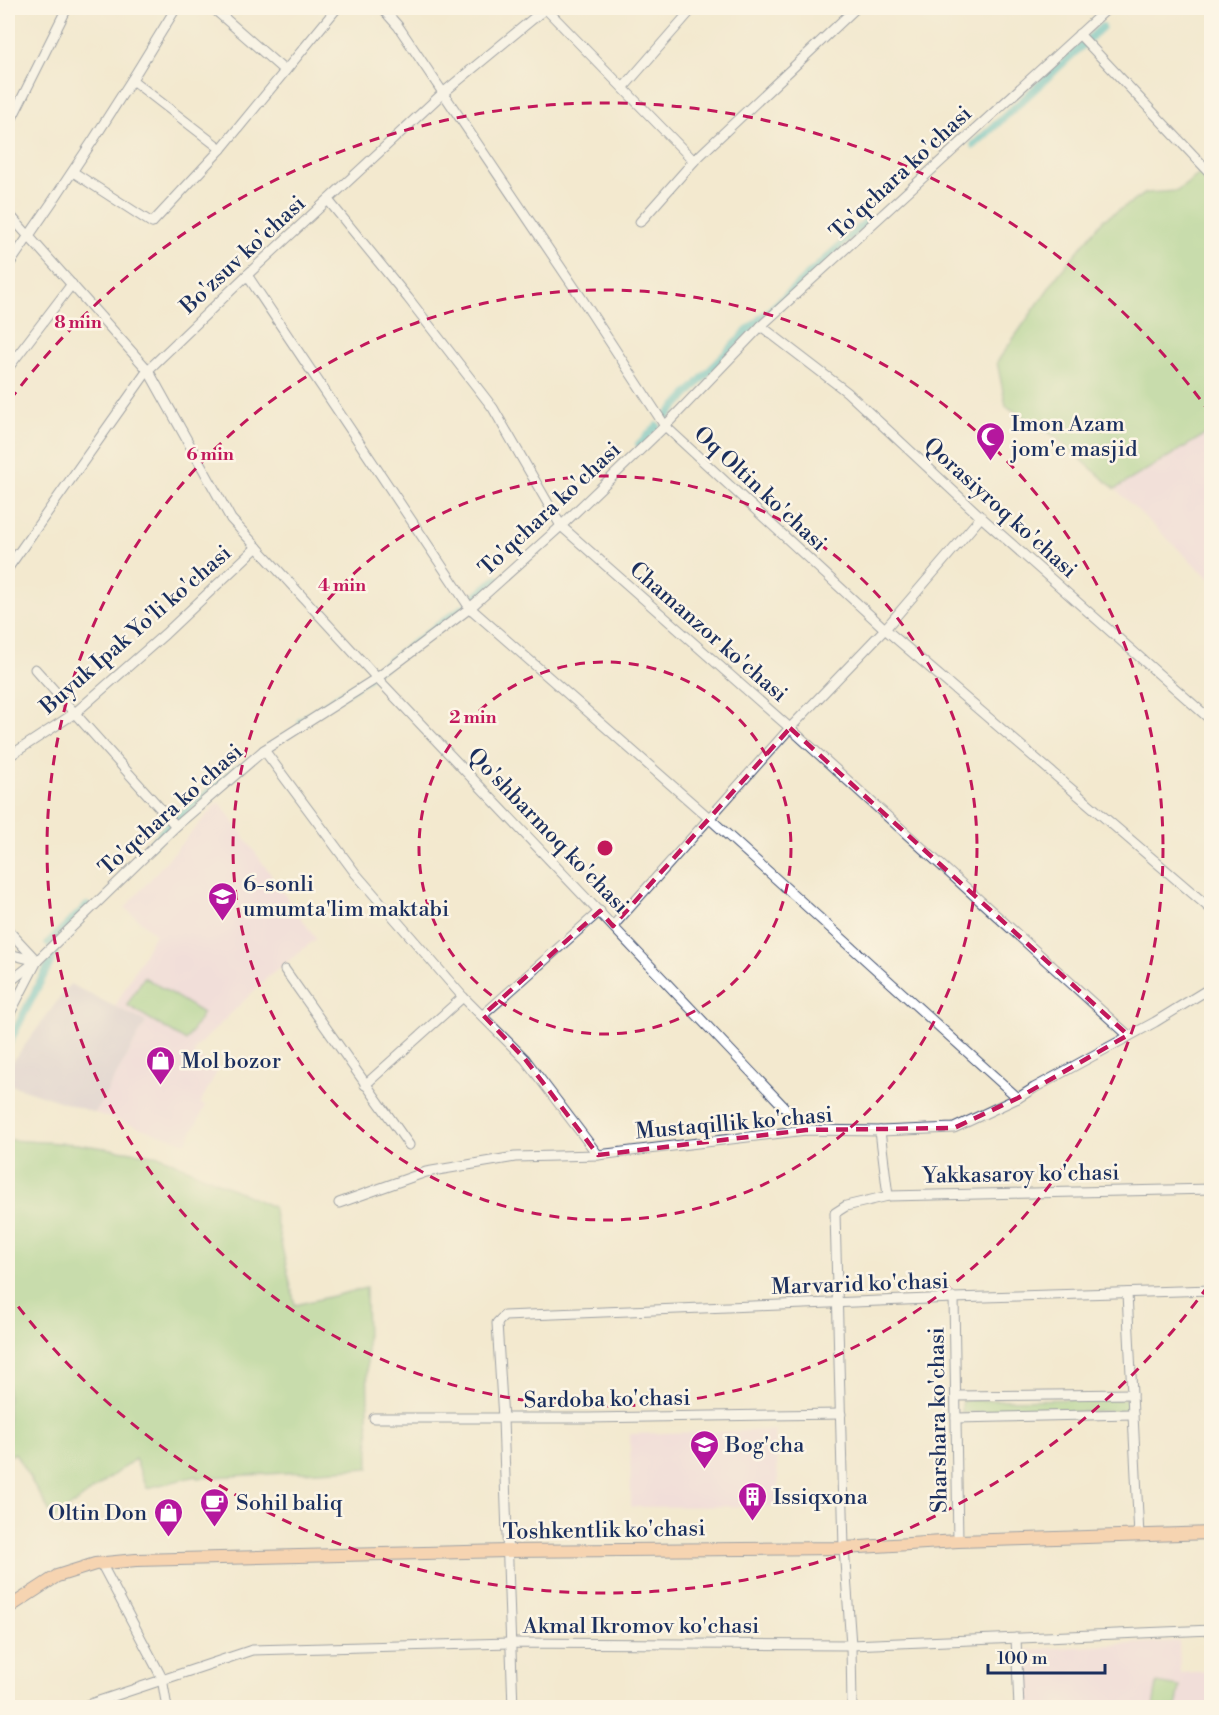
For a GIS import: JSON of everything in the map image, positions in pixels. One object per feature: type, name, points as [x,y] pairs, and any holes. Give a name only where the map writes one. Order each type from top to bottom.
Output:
[{"type":"main road","name":"Toshkentlik ko'chasi","points":[[8,1608],[57,1576],[101,1563],[136,1560],[507,1551],[844,1548],[958,1541],[1212,1533]]},
{"type":"street","points":[[8,126],[67,8]]},
{"type":"street","points":[[8,266],[73,172],[176,8]]},
{"type":"street","points":[[213,8],[285,70]]},
{"type":"street","points":[[73,172],[152,224],[220,149],[337,8]]},
{"type":"street","name":"Oq Oltin ko'chasi","points":[[382,8],[398,26],[665,426],[885,629],[1212,910]]},
{"type":"street","points":[[545,8],[694,161]]},
{"type":"street","name":"Bo'zsuv ko'chasi","points":[[8,568],[148,370],[442,93],[545,8]]},
{"type":"street","points":[[624,87],[693,8]]},
{"type":"street","points":[[640,222],[694,161],[856,8]]},
{"type":"street","name":"To'qchara ko'chasi","points":[[8,1017],[36,961],[176,826],[264,750],[377,678],[470,608],[561,526],[665,426],[761,326],[1108,8]]},
{"type":"street","points":[[1079,34],[1212,175]]},
{"type":"street","points":[[132,80],[220,149]]},
{"type":"street","name":"Chamanzor ko'chasi","points":[[328,200],[493,408],[561,526],[790,728],[1128,1035]]},
{"type":"street","name":"Qo'shbarmoq ko'chasi","points":[[8,213],[148,370],[231,519],[377,678],[806,1131]]},
{"type":"street","points":[[247,275],[470,608],[709,818],[1018,1098]]},
{"type":"street","points":[[8,368],[72,284]]},
{"type":"street","name":"Qorasiyroq ko'chasi","points":[[761,326],[847,392],[981,517],[1212,721]]},
{"type":"street","points":[[613,926],[790,728],[885,629],[981,517]]},
{"type":"street","name":"Buyuk Ipak Yo'li ko'chasi","points":[[8,758],[75,713],[165,634],[257,547]]},
{"type":"street","points":[[35,669],[176,826]]},
{"type":"street","points":[[264,750],[356,874],[463,997],[525,1059],[598,1155]]},
{"type":"street","points":[[483,1015],[600,911]]},
{"type":"street","points":[[8,930],[36,961]]},
{"type":"street","points":[[8,956],[13,955],[36,961]]},
{"type":"street","points":[[8,983],[36,961]]},
{"type":"street","points":[[285,970],[409,1144]]},
{"type":"street","name":"Mustaqillik ko'chasi","points":[[339,1203],[426,1172],[515,1157],[598,1155],[806,1131],[954,1128],[1018,1098],[1155,1022],[1212,987]]},
{"type":"street","points":[[365,1085],[463,997]]},
{"type":"street","points":[[1210,1090],[1212,1181]]},
{"type":"street","points":[[880,1131],[888,1196]]},
{"type":"street","name":"Yakkasaroy ko'chasi","points":[[837,1304],[835,1213],[846,1206],[888,1196],[1212,1189]]},
{"type":"street","name":"Marvarid ko'chasi","points":[[503,1419],[497,1323],[504,1316],[1212,1290]]},
{"type":"street","points":[[1127,1293],[1139,1536]]},
{"type":"street","name":"Sharshara ko'chasi","points":[[954,1298],[958,1541]]},
{"type":"street","points":[[837,1304],[844,1548],[851,1645],[852,1707]]},
{"type":"street","points":[[956,1396],[1132,1394]]},
{"type":"street","name":"Sardoba ko'chasi","points":[[374,1418],[503,1419],[841,1414]]},
{"type":"street","points":[[956,1418],[1133,1414]]},
{"type":"street","points":[[503,1419],[513,1707]]},
{"type":"street","points":[[101,1563],[162,1678],[167,1707]]},
{"type":"street","name":"Akmal Ikromov ko'chasi","points":[[78,1707],[252,1650],[510,1644],[851,1645],[1212,1629]]},
{"type":"street","points":[[1016,1638],[1018,1707]]},
{"type":"highlighted area","points":[[790,728],[1128,1035],[1018,1098],[954,1128],[806,1130],[598,1155],[525,1059],[483,1015],[600,911],[613,926]]},
{"type":"shaded area","points":[[1211,431],[1211,580],[1115,489]]},
{"type":"shaded area","name":"6-sonli umumta'lim maktabi","points":[[219,801],[316,939],[267,978],[196,1048],[194,1055],[219,1068],[200,1103],[206,1106],[186,1143],[95,1113],[146,1022],[115,1006],[155,934],[125,908]]},
{"type":"shaded area","points":[[70,984],[146,1022],[95,1113],[8,1084],[8,1068]]},
{"type":"shaded area","name":"Bog'cha","points":[[775,1430],[780,1506],[631,1507],[630,1434]]},
{"type":"shaded area","points":[[1179,1641],[1180,1673],[1210,1671],[1208,1642],[1211,1642],[1211,1707],[1024,1707],[1022,1650]]},
{"type":"green space","points":[[1202,172],[1212,182],[1211,431],[1115,489],[1053,435],[1006,406],[997,362],[1058,275],[1103,220],[1146,193],[1177,191]]},
{"type":"green space","points":[[144,977],[203,1013],[186,1041],[127,1005]]},
{"type":"green space","points":[[8,1140],[77,1144],[160,1156],[273,1207],[295,1305],[366,1288],[369,1468],[197,1478],[196,1476],[147,1488],[135,1459],[54,1519],[15,1453],[8,1457]]},
{"type":"green space","points":[[1128,1399],[1128,1411],[962,1413],[962,1400]]},
{"type":"green space","points":[[1157,1683],[1180,1687],[1176,1707],[1153,1707]]},
{"type":"waterway","points":[[974,145],[1102,27]]},
{"type":"waterway","points":[[666,417],[744,334],[869,219]]},
{"type":"waterway","points":[[639,444],[657,426]]},
{"type":"waterway","points":[[468,603],[497,578]]},
{"type":"waterway","points":[[379,669],[462,608]]},
{"type":"waterway","points":[[301,721],[369,677]]},
{"type":"waterway","points":[[178,818],[237,768]]},
{"type":"waterway","points":[[151,845],[168,826]]},
{"type":"waterway","points":[[48,943],[87,906]]},
{"type":"waterway","points":[[8,1045],[55,953]]},
{"type":"place","name":"Imon Azam jom'e masjid","points":[[990,462]]},
{"type":"place","name":"6-sonli umumta'lim maktabi","points":[[222,922]]},
{"type":"place","name":"Mol bozor","points":[[160,1086]]},
{"type":"place","name":"Bog'cha","points":[[704,1470]]},
{"type":"place","name":"Issiqxona","points":[[752,1522]]},
{"type":"place","name":"Sohil baliq","points":[[215,1528]]},
{"type":"place","name":"Oltin Don","points":[[168,1538]]}]
